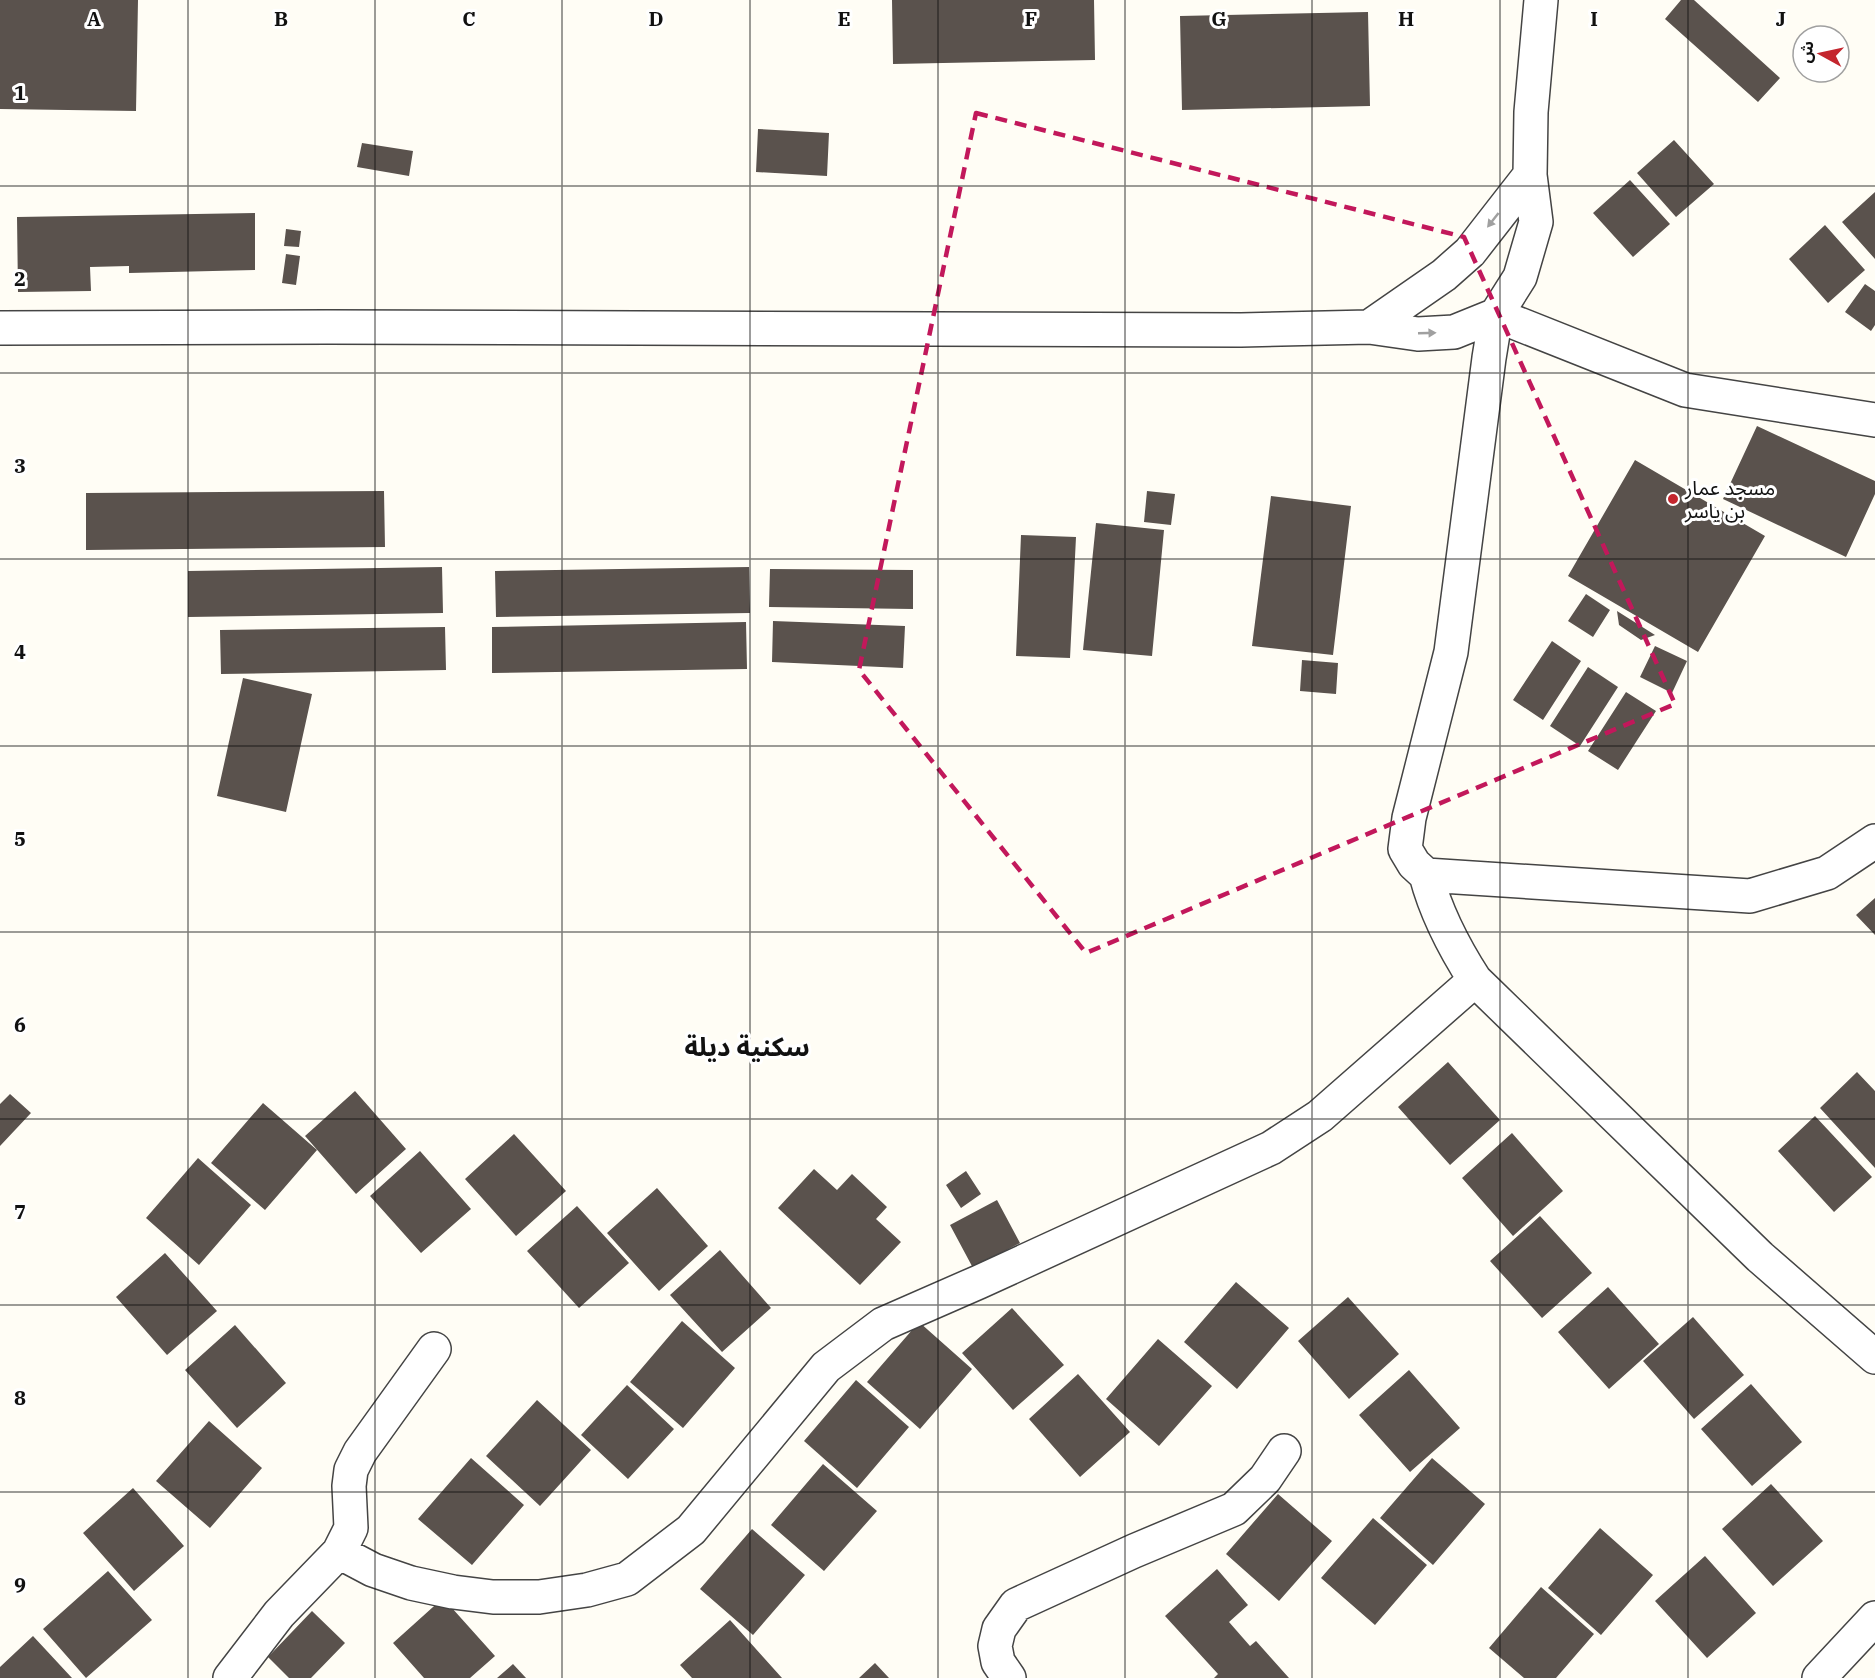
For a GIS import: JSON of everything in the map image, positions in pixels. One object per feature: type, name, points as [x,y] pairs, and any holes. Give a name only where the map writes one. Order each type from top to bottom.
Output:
[{"type":"street","points":[[1541,0],[1531,112],[1530,175],[1536,222],[1520,277],[1496,315],[1451,652],[1409,818],[1405,849],[1414,864],[1426,875],[1434,903],[1453,946],[1474,980],[1760,1257],[1875,1357]]},
{"type":"street","points":[[1370,327],[1444,275],[1461,260],[1530,175]]},
{"type":"street","points":[[0,328],[1241,330],[1370,327],[1418,333],[1454,332],[1496,315],[1685,390],[1875,420]]},
{"type":"street","points":[[1426,875],[1750,896],[1827,873],[1875,841]]},
{"type":"street","points":[[339,1552],[373,1570],[411,1582],[453,1592],[494,1597],[539,1597],[587,1590],[627,1579],[691,1530],[826,1366],[883,1324],[980,1282],[1271,1148],[1320,1116],[1474,980]]},
{"type":"street","points":[[230,1678],[279,1614],[339,1552],[351,1528],[349,1486],[351,1470],[360,1452],[434,1349]]},
{"type":"street","points":[[1008,1678],[998,1662],[995,1646],[999,1629],[1016,1605],[1134,1551],[1234,1509],[1265,1479],[1284,1451]]},
{"type":"street","points":[[1819,1678],[1875,1618]]},
{"type":"highlighted area","points":[[976,113],[1464,237],[1675,704],[1086,953],[859,670]]},
{"type":"building","points":[[0,0],[138,0],[136,111],[0,109]]},
{"type":"building","points":[[892,0],[1094,0],[1095,60],[893,64]]},
{"type":"building","points":[[1681,0],[1694,0],[1780,78],[1758,102],[1665,19]]},
{"type":"building","points":[[1368,12],[1370,106],[1182,110],[1180,16]]},
{"type":"building","points":[[758,129],[829,133],[827,176],[756,172]]},
{"type":"building","points":[[1674,140],[1714,184],[1676,217],[1637,173]]},
{"type":"building","points":[[362,143],[413,151],[409,176],[357,167]]},
{"type":"building","points":[[1630,180],[1670,224],[1633,257],[1593,213]]},
{"type":"building","points":[[1875,192],[1875,259],[1842,222]]},
{"type":"building","points":[[255,213],[255,270],[129,273],[129,266],[90,267],[91,291],[18,292],[17,217]]},
{"type":"building","points":[[1825,225],[1865,270],[1828,303],[1789,259]]},
{"type":"building","points":[[286,229],[301,231],[299,247],[284,246]]},
{"type":"building","points":[[286,254],[300,256],[296,285],[282,283]]},
{"type":"building","points":[[1865,284],[1875,291],[1875,325],[1871,331],[1845,312]]},
{"type":"building","points":[[1757,426],[1875,481],[1875,494],[1846,557],[1723,499]]},
{"type":"building","points":[[1635,460],[1765,536],[1698,652],[1568,576]]},
{"type":"building","points":[[384,491],[385,547],[86,550],[86,493]]},
{"type":"building","points":[[1147,491],[1175,494],[1171,525],[1144,522]]},
{"type":"building","points":[[1271,496],[1351,506],[1333,655],[1252,646]]},
{"type":"building","points":[[1096,523],[1164,530],[1152,656],[1083,650]]},
{"type":"building","points":[[1021,535],[1076,537],[1070,658],[1016,656]]},
{"type":"building","points":[[442,567],[443,613],[188,617],[188,571]]},
{"type":"building","points":[[749,567],[750,613],[496,617],[495,571]]},
{"type":"building","points":[[770,569],[913,570],[913,609],[769,607]]},
{"type":"building","points":[[1586,594],[1610,610],[1593,637],[1568,621]]},
{"type":"building","points":[[1617,611],[1655,635],[1641,640],[1619,625]]},
{"type":"building","points":[[773,621],[905,626],[903,668],[772,662]]},
{"type":"building","points":[[746,622],[747,669],[492,673],[492,627]]},
{"type":"building","points":[[445,627],[446,670],[221,674],[220,630]]},
{"type":"building","points":[[1552,641],[1581,661],[1543,720],[1513,700]]},
{"type":"building","points":[[1655,646],[1687,661],[1672,693],[1640,677]]},
{"type":"building","points":[[1302,660],[1338,663],[1336,694],[1300,691]]},
{"type":"building","points":[[1588,667],[1618,687],[1580,746],[1550,726]]},
{"type":"building","points":[[243,678],[312,694],[286,812],[217,796]]},
{"type":"building","points":[[1626,692],[1656,711],[1618,770],[1588,751]]},
{"type":"building","points":[[1875,898],[1875,935],[1856,915]]},
{"type":"building","points":[[1448,1062],[1500,1120],[1450,1165],[1398,1107]]},
{"type":"building","points":[[1857,1072],[1875,1091],[1875,1168],[1820,1108]]},
{"type":"building","points":[[355,1091],[406,1149],[356,1194],[305,1136]]},
{"type":"building","points":[[10,1094],[31,1113],[0,1146],[0,1104]]},
{"type":"building","points":[[263,1103],[317,1150],[265,1210],[211,1163]]},
{"type":"building","points":[[1815,1116],[1872,1177],[1834,1212],[1778,1151]]},
{"type":"building","points":[[1512,1133],[1563,1191],[1513,1236],[1462,1178]]},
{"type":"building","points":[[514,1134],[566,1191],[516,1236],[465,1179]]},
{"type":"building","points":[[420,1151],[471,1209],[421,1253],[370,1196]]},
{"type":"building","points":[[198,1158],[251,1205],[199,1265],[146,1218]]},
{"type":"building","points":[[814,1169],[837,1190],[852,1174],[887,1207],[876,1219],[901,1242],[860,1285],[778,1208]]},
{"type":"building","points":[[966,1171],[981,1194],[961,1208],[946,1185]]},
{"type":"building","points":[[657,1188],[708,1246],[659,1291],[607,1233]]},
{"type":"building","points":[[997,1200],[1020,1243],[973,1268],[950,1225]]},
{"type":"building","points":[[577,1206],[629,1263],[579,1308],[527,1251]]},
{"type":"building","points":[[1540,1216],[1592,1273],[1542,1318],[1490,1261]]},
{"type":"building","points":[[720,1250],[771,1308],[722,1352],[670,1295]]},
{"type":"building","points":[[165,1253],[217,1311],[167,1355],[116,1297]]},
{"type":"building","points":[[1236,1282],[1289,1328],[1237,1389],[1184,1342]]},
{"type":"building","points":[[1608,1287],[1659,1344],[1609,1389],[1558,1332]]},
{"type":"building","points":[[1348,1297],[1399,1354],[1349,1399],[1298,1341]]},
{"type":"building","points":[[1012,1308],[1064,1365],[1013,1410],[962,1353]]},
{"type":"building","points":[[1693,1317],[1744,1375],[1694,1419],[1643,1361]]},
{"type":"building","points":[[682,1321],[735,1368],[683,1428],[630,1382]]},
{"type":"building","points":[[919,1322],[972,1369],[920,1429],[867,1382]]},
{"type":"building","points":[[235,1325],[286,1383],[237,1428],[185,1370]]},
{"type":"building","points":[[1158,1339],[1212,1386],[1159,1446],[1106,1399]]},
{"type":"building","points":[[1409,1370],[1460,1428],[1410,1472],[1359,1415]]},
{"type":"building","points":[[1078,1374],[1130,1432],[1080,1477],[1029,1419]]},
{"type":"building","points":[[856,1380],[909,1427],[857,1488],[804,1441]]},
{"type":"building","points":[[1751,1384],[1802,1442],[1752,1486],[1701,1429]]},
{"type":"building","points":[[627,1385],[674,1429],[628,1479],[581,1435]]},
{"type":"building","points":[[537,1400],[591,1450],[540,1506],[486,1456]]},
{"type":"building","points":[[209,1421],[262,1468],[210,1528],[156,1481]]},
{"type":"building","points":[[471,1458],[524,1505],[472,1565],[418,1519]]},
{"type":"building","points":[[1432,1458],[1485,1504],[1433,1565],[1380,1518]]},
{"type":"building","points":[[823,1464],[877,1511],[824,1571],[771,1525]]},
{"type":"building","points":[[1771,1484],[1823,1541],[1773,1586],[1722,1529]]},
{"type":"building","points":[[133,1488],[184,1546],[134,1591],[83,1533]]},
{"type":"building","points":[[1278,1494],[1332,1541],[1279,1601],[1226,1554]]},
{"type":"building","points":[[1373,1518],[1427,1565],[1375,1625],[1321,1578]]},
{"type":"building","points":[[1600,1528],[1653,1575],[1601,1635],[1548,1588]]},
{"type":"building","points":[[752,1529],[805,1575],[753,1635],[700,1589]]},
{"type":"building","points":[[1705,1556],[1756,1613],[1707,1658],[1655,1601]]},
{"type":"building","points":[[1217,1569],[1248,1605],[1229,1622],[1250,1646],[1256,1641],[1289,1678],[1214,1678],[1218,1674],[1165,1616]]},
{"type":"building","points":[[108,1571],[152,1620],[86,1678],[43,1629]]},
{"type":"building","points":[[1541,1587],[1594,1634],[1556,1678],[1524,1678],[1489,1648]]},
{"type":"building","points":[[443,1598],[495,1656],[470,1678],[424,1678],[393,1643]]},
{"type":"building","points":[[312,1611],[345,1643],[311,1678],[289,1678],[268,1657]]},
{"type":"building","points":[[730,1620],[782,1678],[692,1678],[680,1665]]},
{"type":"building","points":[[33,1636],[72,1678],[0,1678],[0,1667]]},
{"type":"building","points":[[875,1663],[889,1678],[859,1678]]},
{"type":"building","points":[[513,1664],[526,1678],[497,1678]]},
{"type":"place","name":"مسجد عمار بن ياسر","points":[[1673,499]]},
{"type":"district","name":"سكنية ديلة","points":[[747,1047]]}]
